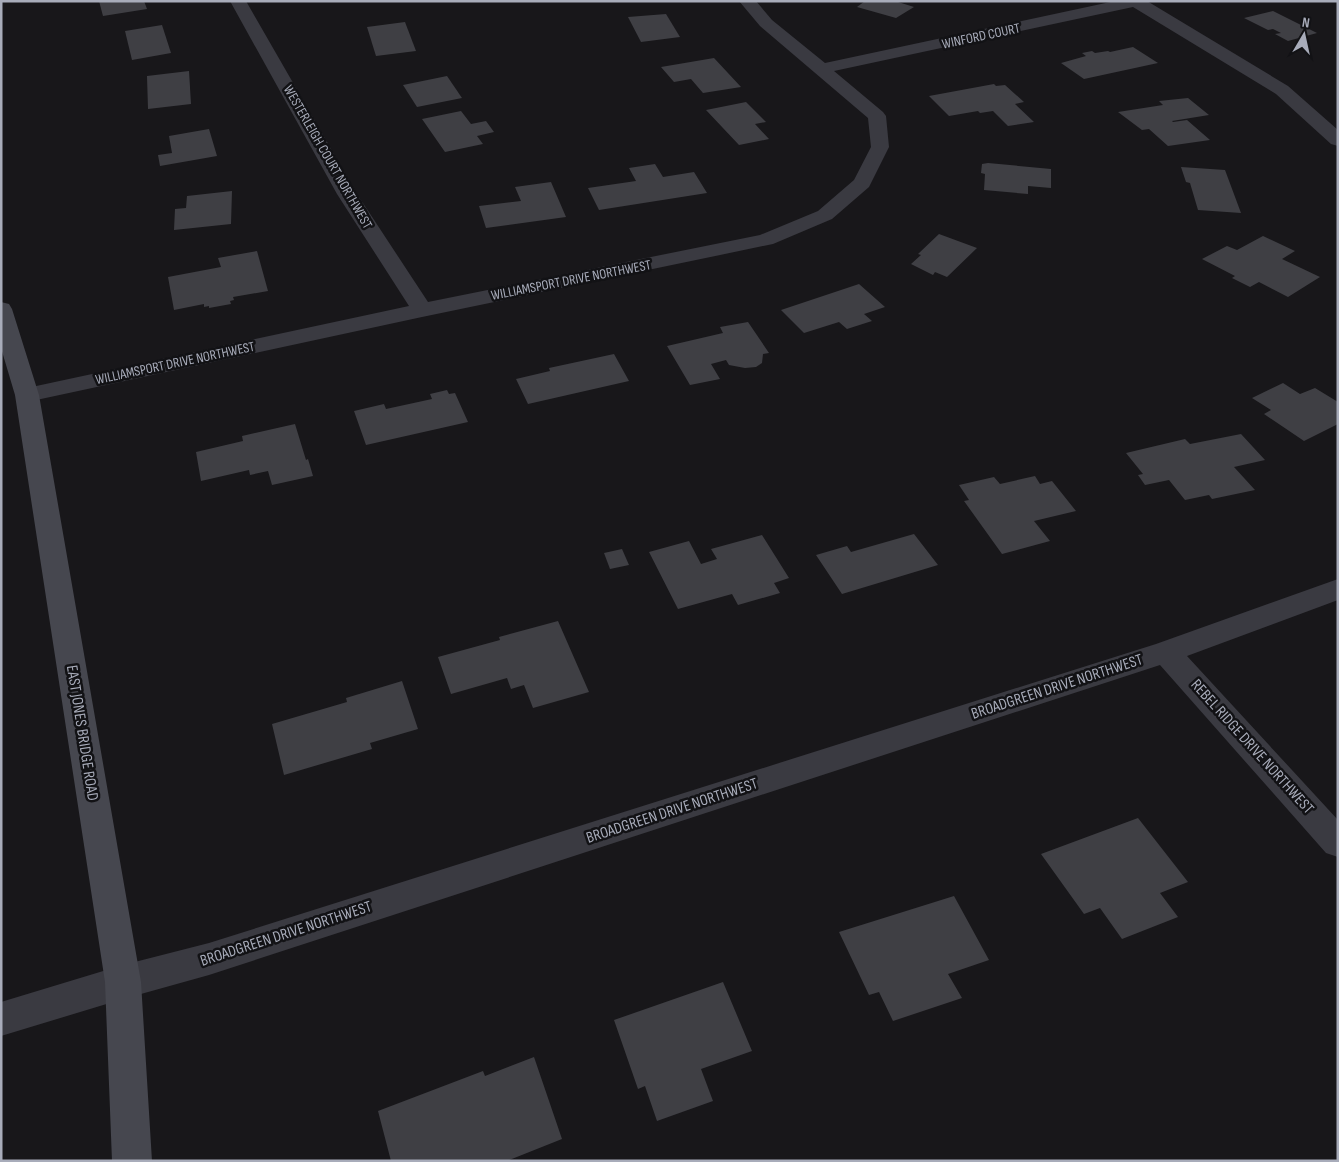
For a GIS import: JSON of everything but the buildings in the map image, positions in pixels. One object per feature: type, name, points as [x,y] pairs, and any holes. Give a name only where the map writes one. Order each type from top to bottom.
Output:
[{"type":"street","name":"WESTERLEIGH COURT NORTHWEST","points":[[238,1],[347,194],[422,310]]},
{"type":"street","name":"WILLIAMSPORT DRIVE NORTHWEST","points":[[27,395],[422,310],[766,240],[825,215],[862,183],[880,148],[877,116],[766,23],[747,1]]},
{"type":"street","name":"WINFORD COURT","points":[[822,70],[1138,2]]},
{"type":"street","points":[[1138,2],[1282,90],[1338,140]]},
{"type":"street","name":"EAST JONES BRIDGE ROAD","points":[[1,309],[27,395],[123,982],[132,1161]]},
{"type":"street","name":"BROADGREEN DRIVE NORTHWEST","points":[[1,1019],[123,982],[209,959],[1166,652],[1338,588]]},
{"type":"street","name":"REBEL RIDGE DRIVE NORTHWEST","points":[[1166,652],[1338,843]]}]
